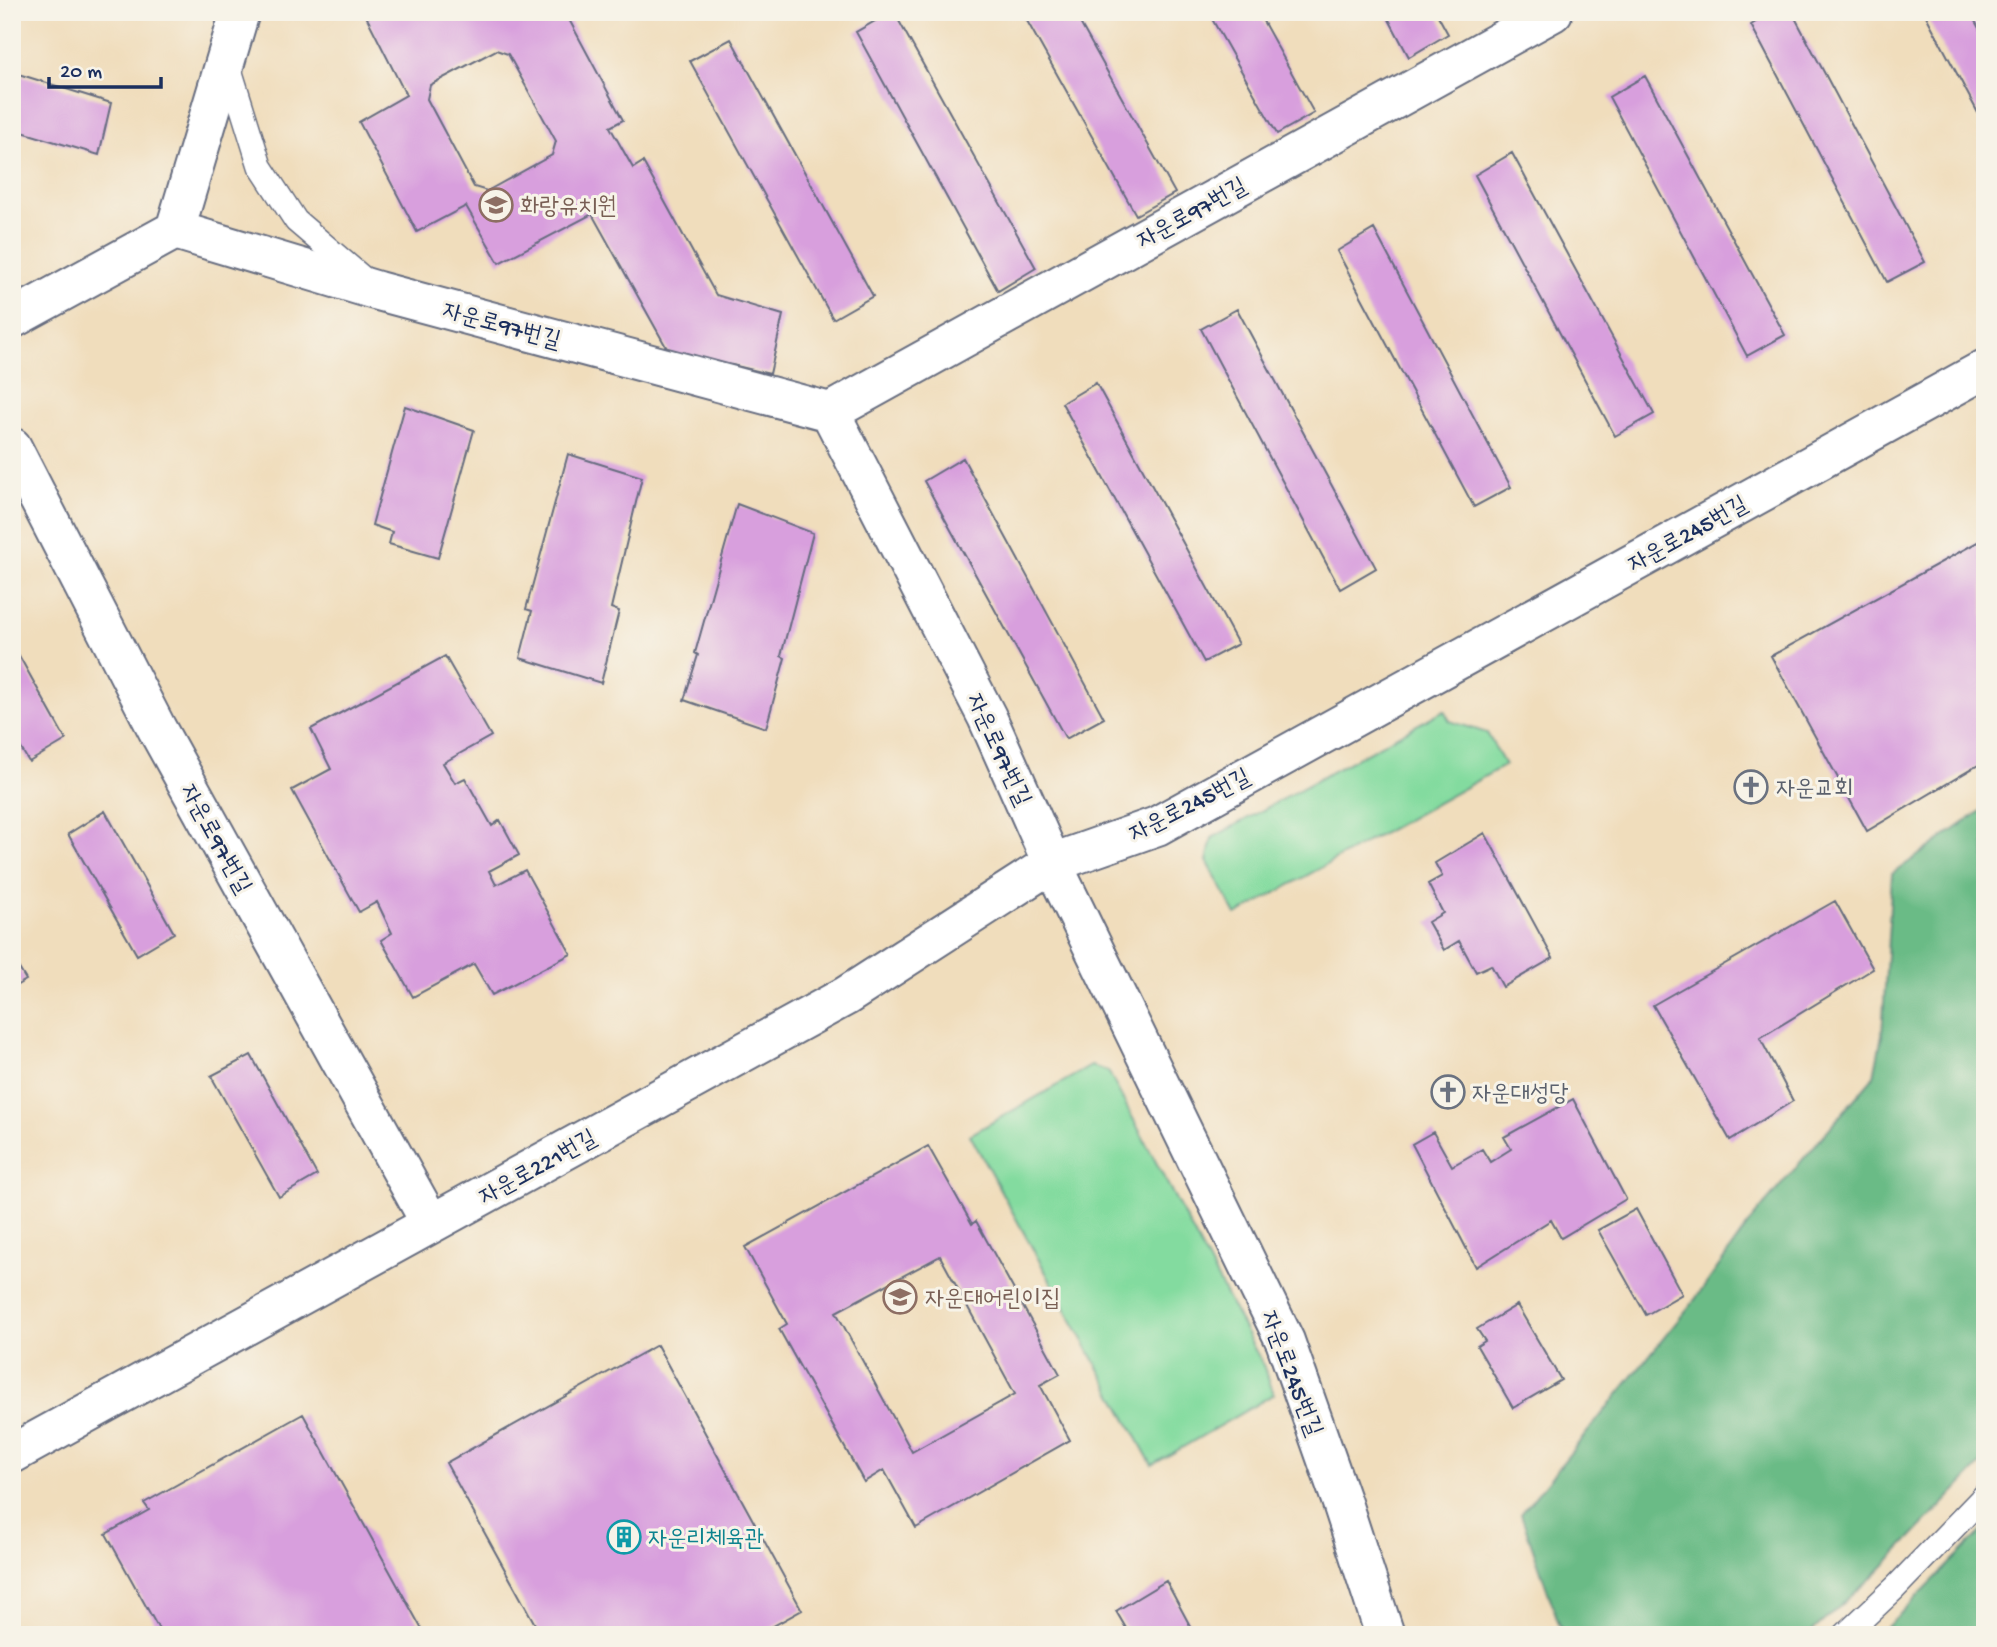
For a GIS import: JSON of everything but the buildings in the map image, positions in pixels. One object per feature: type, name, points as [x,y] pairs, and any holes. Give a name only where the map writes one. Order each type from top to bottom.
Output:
[{"type":"street","points":[[12,319],[175,230],[240,12]]},
{"type":"street","name":"자운로97번길","points":[[175,230],[378,291],[830,412],[1553,12]]},
{"type":"street","name":"자운로245번길","points":[[1385,1635],[1285,1341],[1052,863],[1157,826],[1985,369]]},
{"type":"street","name":"자운로97번길","points":[[830,412],[987,717],[1052,863]]},
{"type":"street","name":"자운로97번길","points":[[12,447],[156,729],[431,1224]]},
{"type":"street","name":"자운로221번길","points":[[12,1454],[846,996],[1052,863]]},
{"type":"lane","points":[[226,57],[260,166],[296,221],[378,291]]},
{"type":"lane","points":[[1845,1635],[1895,1588],[1985,1495]]},
{"type":"green space","points":[[1444,710],[1450,721],[1487,733],[1505,765],[1236,915],[1207,861],[1212,838]]},
{"type":"green space","points":[[1985,808],[1985,1460],[1877,1573],[1808,1635],[1563,1635],[1521,1514],[1697,1297],[1752,1219],[1874,1076],[1882,1035],[1892,874]]},
{"type":"green space","points":[[1091,1066],[1108,1071],[1263,1365],[1274,1394],[1152,1465],[970,1135]]},
{"type":"green space","points":[[1985,1528],[1985,1635],[1879,1635]]},
{"type":"place","name":"화랑유치원","points":[[496,205]]},
{"type":"place","name":"자운교회","points":[[1751,787]]},
{"type":"place","name":"자운대성당","points":[[1448,1092]]},
{"type":"place","name":"자운대어린이집","points":[[900,1297]]},
{"type":"place","name":"자운리체육관","points":[[624,1537]]}]
